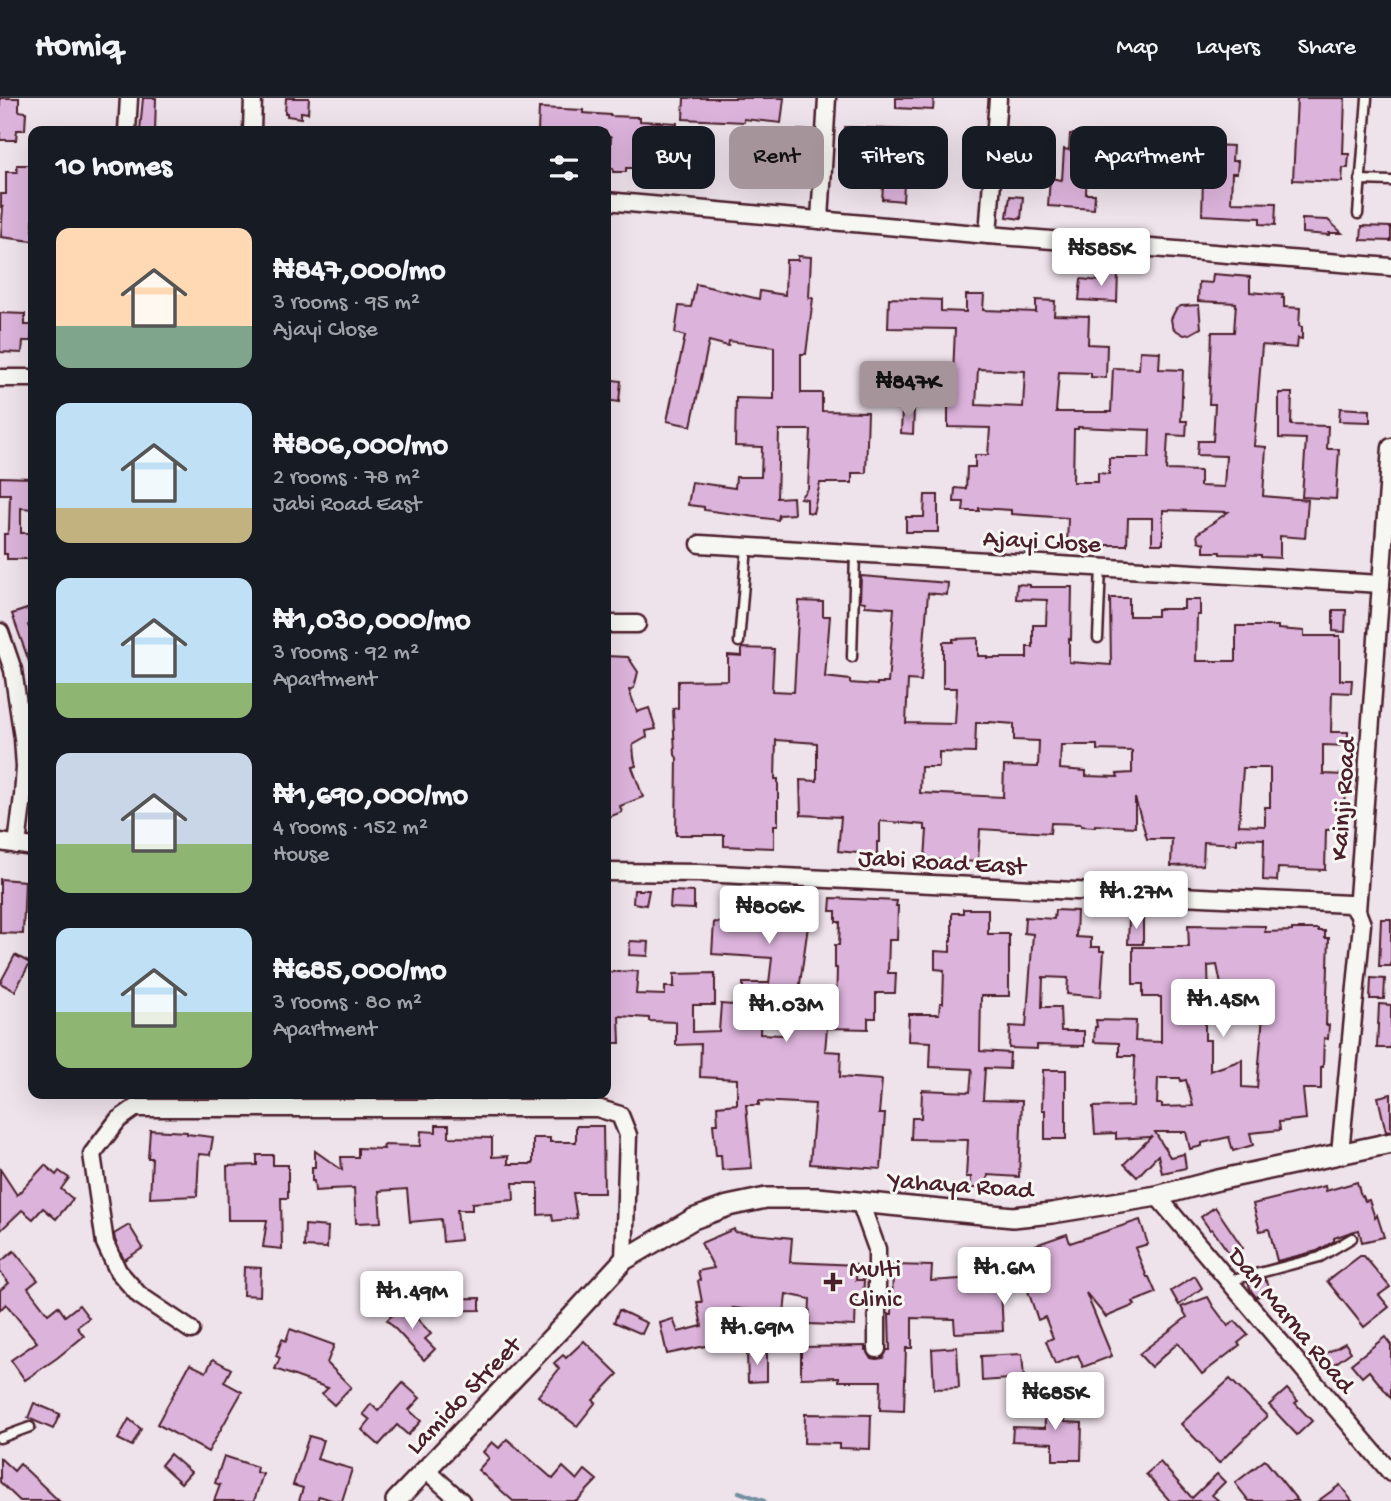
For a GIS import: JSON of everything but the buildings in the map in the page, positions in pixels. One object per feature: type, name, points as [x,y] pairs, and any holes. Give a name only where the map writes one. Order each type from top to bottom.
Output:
[{"type":"street","points":[[127,126],[129,98]]},
{"type":"street","points":[[252,126],[253,98]]},
{"type":"street","points":[[820,220],[827,98]]},
{"type":"street","points":[[988,234],[998,98]]},
{"type":"street","points":[[611,201],[1391,267]]},
{"type":"street","points":[[0,378],[28,378]]},
{"type":"street","name":"Kainji Road","points":[[1340,1153],[1362,923],[1357,911],[1391,447]]},
{"type":"street","name":"Ajayi Close","points":[[700,544],[1381,583]]},
{"type":"street","points":[[611,624],[636,624]]},
{"type":"street","points":[[0,632],[13,670],[23,738],[25,846],[0,842]]},
{"type":"street","name":"Jabi Road East","points":[[611,872],[714,873],[1349,904],[1357,911]]},
{"type":"street","points":[[191,1330],[139,1295],[118,1271],[104,1243],[92,1154],[118,1120],[135,1108],[597,1108],[620,1115],[628,1135],[624,1260]]},
{"type":"street","name":"Yahaya Road","points":[[592,1295],[624,1260],[693,1219],[728,1206],[766,1198],[817,1198],[1013,1217],[1157,1196],[1231,1177],[1391,1143]]},
{"type":"street","name":"Dan Marna Road","points":[[1157,1196],[1391,1473]]},
{"type":"street","points":[[860,1202],[877,1249],[877,1349]]},
{"type":"street","name":"Lamido Street","points":[[396,1501],[592,1295]]},
{"type":"street","points":[[426,1470],[461,1501]]},
{"type":"lane","points":[[1358,214],[1367,98]]},
{"type":"lane","points":[[1360,180],[1391,181]]},
{"type":"lane","points":[[740,642],[747,547]]},
{"type":"lane","points":[[852,657],[855,553]]},
{"type":"lane","points":[[1098,638],[1101,567]]},
{"type":"lane","points":[[1229,1281],[1320,1257],[1352,1238]]},
{"type":"lane","points":[[0,1438],[30,1427]]},
{"type":"waterway","points":[[739,1492],[764,1501]]},
{"type":"place","name":"Multi Clinic","points":[[833,1282]]}]
